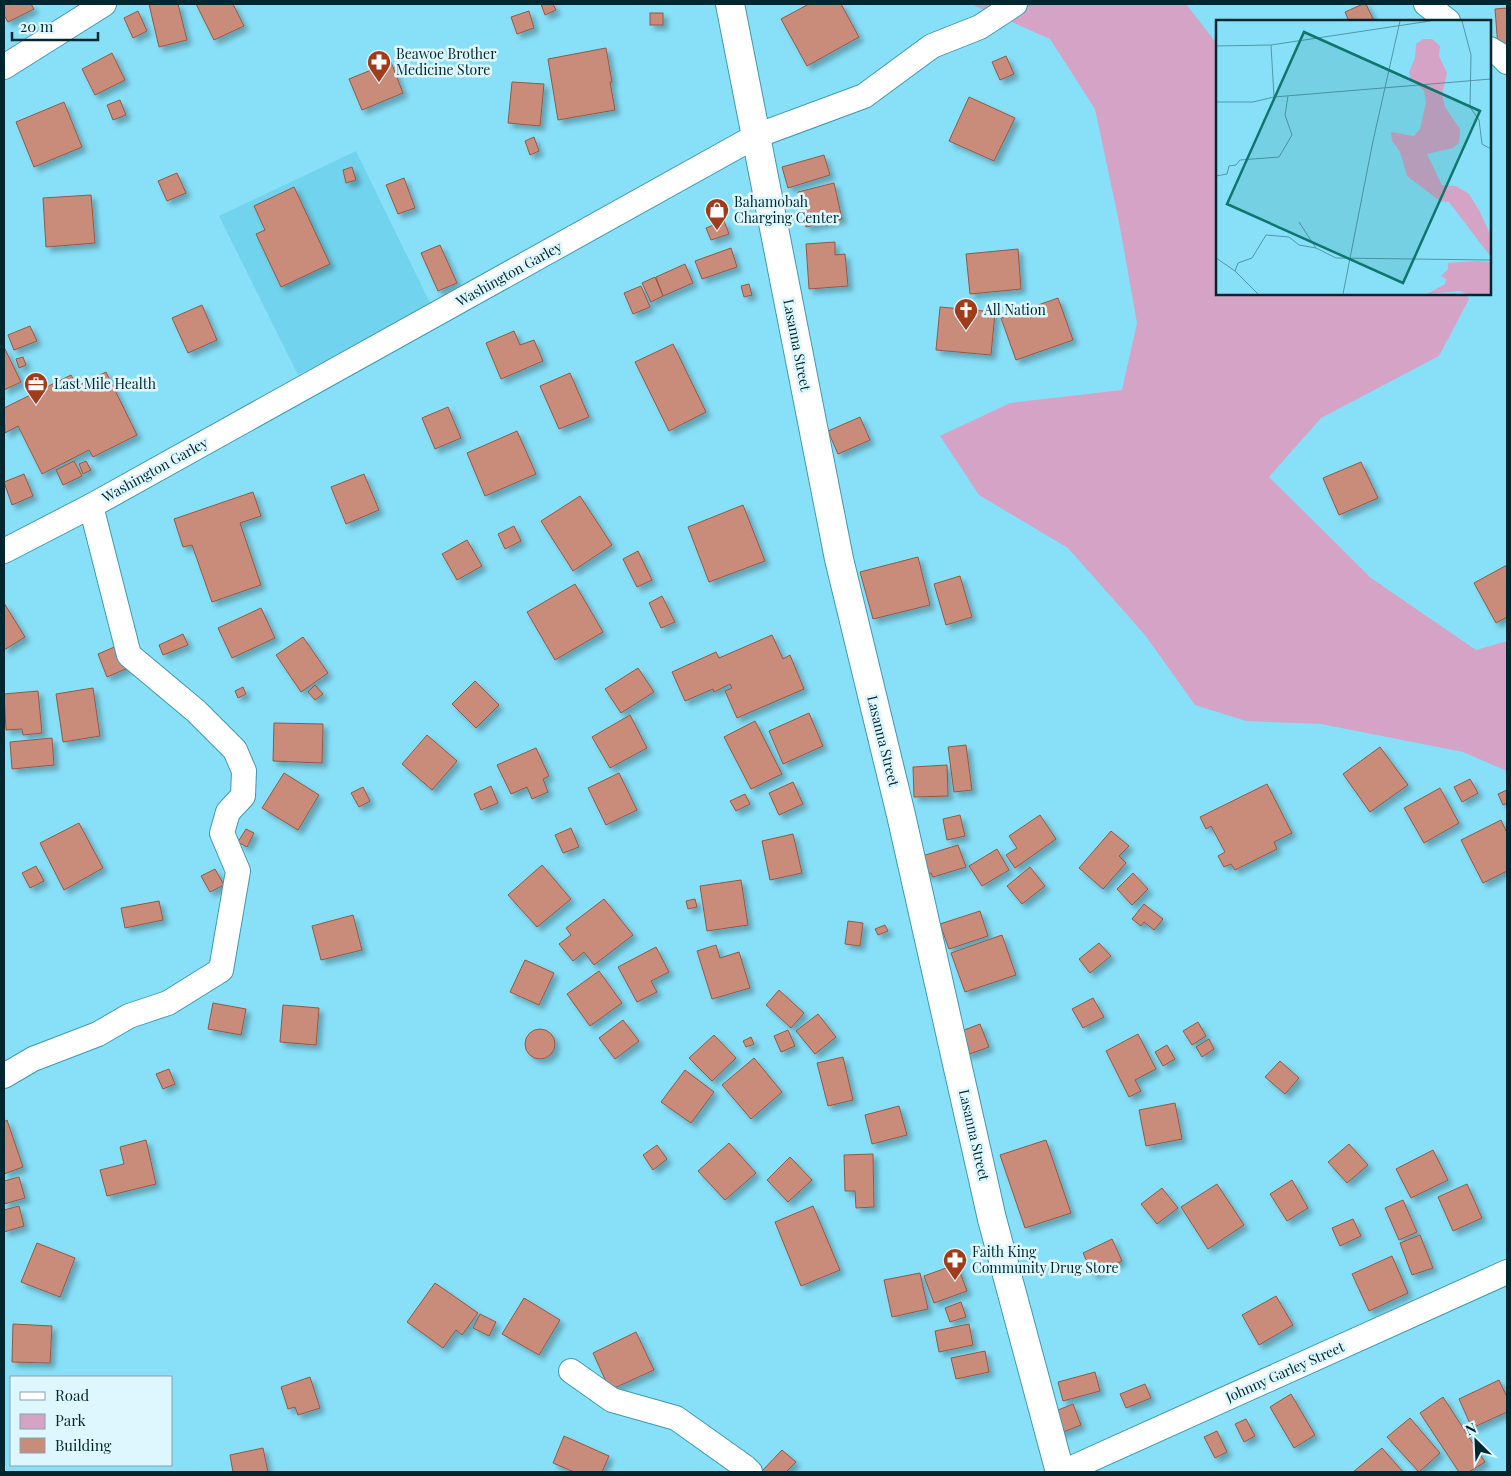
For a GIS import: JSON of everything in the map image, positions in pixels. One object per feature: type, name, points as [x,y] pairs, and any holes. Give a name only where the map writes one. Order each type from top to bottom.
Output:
[{"type":"street","points":[[4,67],[104,4]]},
{"type":"street","name":"Lasanna Street","points":[[730,4],[839,559],[903,824],[992,1219],[1061,1472]]},
{"type":"street","name":"Washington Garley","points":[[4,551],[90,506],[756,136],[864,96],[932,46],[980,27],[1015,4]]},
{"type":"street","points":[[1426,4],[1447,20]]},
{"type":"street","points":[[1491,50],[1507,62]]},
{"type":"street","points":[[4,1076],[33,1059],[98,1034],[128,1016],[168,1004],[221,970],[238,871],[222,833],[228,812],[243,796],[244,771],[235,750],[196,711],[130,655],[90,506]]},
{"type":"street","name":"Johnny Garley Street","points":[[1061,1472],[1507,1272]]},
{"type":"street","points":[[571,1371],[612,1400],[676,1418],[746,1467],[750,1472]]},
{"type":"shaded area","points":[[356,151],[432,307],[298,375],[219,216]]},
{"type":"green space","points":[[971,4],[1186,4],[1216,43],[1216,295],[1467,295],[1469,299],[1439,356],[1321,418],[1269,477],[1371,578],[1476,650],[1507,641],[1507,771],[1463,752],[1321,724],[1246,721],[1195,705],[1145,635],[1068,548],[979,495],[940,436],[1010,403],[1122,390],[1137,323],[1119,222],[1095,109],[1050,39]]},
{"type":"building","points":[[4,4],[31,4],[34,9],[8,22],[4,15]]},
{"type":"building","points":[[149,4],[178,4],[187,40],[159,47]]},
{"type":"building","points":[[196,4],[233,4],[244,26],[214,40]]},
{"type":"building","points":[[541,4],[553,4],[556,10],[545,15]]},
{"type":"building","points":[[809,4],[841,4],[859,37],[807,66],[781,19]]},
{"type":"building","points":[[1366,4],[1374,20],[1349,20],[1345,12]]},
{"type":"building","points":[[1507,8],[1507,46],[1498,47],[1495,9]]},
{"type":"building","points":[[138,11],[147,31],[133,38],[124,18]]},
{"type":"building","points":[[529,11],[534,28],[517,34],[511,17]]},
{"type":"building","points":[[650,13],[663,13],[663,25],[650,25]]},
{"type":"building","points":[[606,48],[615,110],[558,120],[548,59]]},
{"type":"building","points":[[112,53],[125,80],[95,95],[82,69]]},
{"type":"building","points":[[1006,56],[1014,74],[1000,80],[992,62]]},
{"type":"building","points":[[391,62],[403,93],[362,110],[349,79]]},
{"type":"building","points":[[512,82],[544,84],[540,126],[508,123]]},
{"type":"building","points":[[969,97],[1015,118],[994,161],[949,141]]},
{"type":"building","points":[[120,100],[126,115],[113,120],[107,105]]},
{"type":"building","points":[[64,102],[82,147],[34,167],[16,122]]},
{"type":"building","points":[[534,137],[539,151],[530,155],[525,141]]},
{"type":"building","points":[[824,155],[830,175],[788,188],[782,167]]},
{"type":"building","points":[[352,167],[356,180],[346,183],[343,170]]},
{"type":"building","points":[[177,173],[186,193],[167,201],[158,181]]},
{"type":"building","points":[[404,178],[415,208],[398,214],[386,185]]},
{"type":"building","points":[[834,183],[842,219],[806,227],[798,192]]},
{"type":"building","points":[[294,187],[330,264],[281,287],[256,234],[265,230],[254,206]]},
{"type":"building","points":[[91,195],[95,243],[46,247],[43,198]]},
{"type":"building","points":[[724,221],[729,234],[711,240],[706,228]]},
{"type":"building","points":[[835,242],[835,255],[845,254],[848,286],[809,289],[806,244]]},
{"type":"building","points":[[440,245],[457,283],[438,291],[421,253]]},
{"type":"building","points":[[731,248],[737,267],[702,279],[695,261]]},
{"type":"building","points":[[1018,249],[1021,289],[970,294],[966,254]]},
{"type":"building","points":[[685,264],[693,283],[663,296],[656,277]]},
{"type":"building","points":[[655,277],[663,296],[651,302],[642,283]]},
{"type":"building","points":[[749,284],[752,295],[744,297],[741,286]]},
{"type":"building","points":[[641,286],[650,307],[633,314],[624,293]]},
{"type":"building","points":[[1058,298],[1073,340],[1016,360],[1001,318]]},
{"type":"building","points":[[202,305],[217,340],[188,353],[172,318]]},
{"type":"building","name":"All Nation","points":[[940,307],[995,312],[991,355],[936,350]]},
{"type":"building","points":[[30,326],[37,341],[14,350],[8,335]]},
{"type":"building","points":[[514,331],[520,345],[534,340],[543,361],[501,379],[486,343]]},
{"type":"building","points":[[673,344],[706,412],[669,431],[635,362]]},
{"type":"building","points":[[4,347],[21,382],[4,390]]},
{"type":"building","points":[[23,357],[26,365],[19,368],[16,359]]},
{"type":"building","points":[[106,372],[137,435],[93,457],[89,450],[42,474],[18,426],[5,433],[4,408],[71,375],[77,386]]},
{"type":"building","points":[[570,373],[589,417],[559,429],[540,386]]},
{"type":"building","points":[[448,407],[461,438],[435,449],[422,418]]},
{"type":"building","points":[[860,417],[870,440],[838,454],[828,431]]},
{"type":"building","points":[[517,431],[536,474],[485,496],[467,453]]},
{"type":"building","points":[[74,461],[82,476],[63,485],[56,470]]},
{"type":"building","points":[[86,461],[91,470],[83,474],[79,464]]},
{"type":"building","points":[[1361,462],[1378,498],[1339,515],[1323,478]]},
{"type":"building","points":[[24,474],[33,496],[12,505],[4,482]]},
{"type":"building","points":[[364,474],[379,510],[346,524],[331,487]]},
{"type":"building","points":[[253,492],[261,516],[240,523],[261,585],[212,602],[192,545],[183,547],[174,519]]},
{"type":"building","points":[[580,496],[612,545],[573,571],[541,521]]},
{"type":"building","points":[[743,505],[765,561],[709,582],[688,527]]},
{"type":"building","points":[[514,526],[521,541],[505,549],[498,534]]},
{"type":"building","points":[[467,540],[482,566],[457,580],[442,554]]},
{"type":"building","points":[[638,551],[652,580],[637,587],[623,559]]},
{"type":"building","points":[[918,557],[930,605],[873,619],[860,572]]},
{"type":"building","points":[[1507,565],[1507,617],[1496,623],[1474,583]]},
{"type":"building","points":[[960,576],[972,617],[946,625],[934,584]]},
{"type":"building","points":[[575,584],[603,632],[555,660],[527,612]]},
{"type":"building","points":[[662,596],[675,622],[661,628],[649,603]]},
{"type":"building","points":[[4,603],[25,637],[4,650]]},
{"type":"building","points":[[261,608],[275,638],[232,658],[218,628]]},
{"type":"building","points":[[183,634],[188,645],[163,655],[159,645]]},
{"type":"building","points":[[772,635],[783,659],[790,655],[804,689],[737,718],[725,691],[732,688],[730,684],[714,692],[713,689],[685,701],[672,672],[716,652],[719,658]]},
{"type":"building","points":[[303,637],[328,673],[301,692],[276,655]]},
{"type":"building","points":[[119,645],[128,668],[107,677],[98,654]]},
{"type":"building","points":[[638,668],[654,692],[621,713],[605,689]]},
{"type":"building","points":[[475,681],[499,705],[476,728],[452,704]]},
{"type":"building","points":[[315,685],[323,694],[315,700],[308,692]]},
{"type":"building","points":[[243,687],[246,694],[238,698],[235,691]]},
{"type":"building","points":[[93,688],[100,736],[63,742],[56,694]]},
{"type":"building","points":[[38,691],[42,733],[23,735],[22,729],[6,730],[4,694]]},
{"type":"building","points":[[809,713],[823,746],[783,764],[769,731]]},
{"type":"building","points":[[630,715],[647,748],[610,768],[592,737]]},
{"type":"building","points":[[755,721],[782,774],[751,789],[724,737]]},
{"type":"building","points":[[274,723],[323,724],[322,763],[273,761]]},
{"type":"building","points":[[427,735],[457,761],[432,790],[402,764]]},
{"type":"building","points":[[52,738],[54,765],[12,769],[10,742]]},
{"type":"building","points":[[966,745],[972,790],[954,792],[948,747]]},
{"type":"building","points":[[1380,747],[1408,785],[1370,812],[1343,774]]},
{"type":"building","points":[[536,748],[549,776],[543,779],[548,792],[532,799],[527,787],[511,794],[497,765]]},
{"type":"building","points":[[947,765],[948,796],[914,797],[913,767]]},
{"type":"building","points":[[284,773],[319,795],[298,830],[262,808]]},
{"type":"building","points":[[619,773],[637,810],[606,825],[588,788]]},
{"type":"building","points":[[1470,779],[1478,793],[1462,802],[1454,787]]},
{"type":"building","points":[[793,782],[803,804],[779,815],[769,793]]},
{"type":"building","points":[[1267,784],[1292,833],[1274,842],[1277,849],[1235,870],[1231,864],[1224,867],[1218,856],[1225,852],[1211,826],[1206,829],[1200,817]]},
{"type":"building","points":[[491,786],[498,803],[481,810],[474,794]]},
{"type":"building","points":[[363,787],[370,801],[359,807],[351,793]]},
{"type":"building","points":[[1440,788],[1459,823],[1424,843],[1404,808]]},
{"type":"building","points":[[1507,790],[1507,803],[1503,805],[1498,794]]},
{"type":"building","points":[[745,794],[750,804],[736,811],[730,801]]},
{"type":"building","points":[[960,815],[965,836],[947,840],[943,819]]},
{"type":"building","points":[[1040,815],[1056,839],[1015,868],[1006,855],[1017,848],[1009,836]]},
{"type":"building","points":[[1501,820],[1507,833],[1507,871],[1483,883],[1461,840]]},
{"type":"building","points":[[79,823],[103,868],[64,890],[40,843]]},
{"type":"building","points":[[571,828],[579,847],[563,853],[555,835]]},
{"type":"building","points":[[246,829],[254,833],[247,847],[238,842]]},
{"type":"building","points":[[1111,831],[1129,846],[1119,856],[1126,863],[1103,889],[1079,868]]},
{"type":"building","points":[[793,834],[802,873],[770,880],[762,841]]},
{"type":"building","points":[[958,845],[966,867],[933,877],[931,873],[925,875],[919,857]]},
{"type":"building","points":[[997,849],[1009,870],[982,886],[969,866]]},
{"type":"building","points":[[542,865],[571,899],[537,927],[508,895]]},
{"type":"building","points":[[36,866],[44,881],[30,888],[22,873]]},
{"type":"building","points":[[1030,867],[1045,886],[1022,904],[1007,886]]},
{"type":"building","points":[[215,869],[224,885],[210,892],[201,876]]},
{"type":"building","points":[[1133,873],[1148,889],[1132,905],[1117,889]]},
{"type":"building","points":[[741,880],[748,925],[707,931],[700,886]]},
{"type":"building","points":[[604,899],[633,935],[594,965],[584,952],[573,961],[559,944],[571,935],[566,928]]},
{"type":"building","points":[[695,899],[697,907],[688,909],[686,901]]},
{"type":"building","points":[[159,901],[163,920],[125,928],[121,908]]},
{"type":"building","points":[[1144,904],[1163,919],[1154,930],[1144,922],[1141,926],[1132,919]]},
{"type":"building","points":[[980,911],[988,936],[949,949],[940,924]]},
{"type":"building","points":[[353,915],[362,950],[321,960],[312,926]]},
{"type":"building","points":[[848,921],[863,923],[860,946],[845,944]]},
{"type":"building","points":[[885,925],[888,931],[878,935],[875,929]]},
{"type":"building","points":[[1002,935],[1016,975],[965,992],[951,953]]},
{"type":"building","points":[[1099,943],[1111,956],[1090,973],[1079,959]]},
{"type":"building","points":[[716,945],[720,958],[739,952],[750,988],[712,999],[697,951]]},
{"type":"building","points":[[656,947],[669,972],[651,981],[657,992],[637,1002],[618,967]]},
{"type":"building","points":[[525,960],[554,973],[539,1005],[510,992]]},
{"type":"building","points":[[599,971],[622,1003],[590,1026],[567,994]]},
{"type":"building","points":[[779,990],[804,1013],[791,1028],[766,1005]]},
{"type":"building","points":[[1093,998],[1104,1017],[1083,1028],[1072,1009]]},
{"type":"building","points":[[213,1003],[246,1009],[241,1035],[208,1029]]},
{"type":"building","points":[[283,1005],[319,1008],[316,1045],[280,1042]]},
{"type":"building","points":[[818,1014],[836,1037],[815,1054],[796,1031]]},
{"type":"building","points":[[623,1020],[639,1041],[615,1059],[599,1038]]},
{"type":"building","points":[[1198,1022],[1206,1036],[1192,1045],[1183,1031]]},
{"type":"building","points":[[980,1024],[989,1047],[967,1055],[959,1032]]},
{"type":"building","points":[[540,1029],[551,1033],[555,1044],[551,1055],[540,1059],[529,1055],[525,1044],[529,1033]]},
{"type":"building","points":[[788,1030],[795,1046],[781,1052],[774,1036]]},
{"type":"building","points":[[1138,1034],[1156,1069],[1135,1080],[1141,1091],[1129,1097],[1106,1051]]},
{"type":"building","points":[[714,1035],[736,1058],[712,1081],[689,1058]]},
{"type":"building","points":[[751,1037],[754,1044],[746,1047],[743,1041]]},
{"type":"building","points":[[1209,1039],[1214,1049],[1202,1057],[1196,1047]]},
{"type":"building","points":[[1167,1045],[1175,1059],[1163,1066],[1155,1052]]},
{"type":"building","points":[[843,1057],[853,1100],[828,1106],[817,1063]]},
{"type":"building","points":[[754,1058],[782,1092],[751,1119],[722,1085]]},
{"type":"building","points":[[1280,1061],[1299,1078],[1285,1094],[1265,1077]]},
{"type":"building","points":[[169,1069],[175,1084],[163,1089],[156,1074]]},
{"type":"building","points":[[685,1070],[714,1092],[691,1123],[661,1102]]},
{"type":"building","points":[[1175,1103],[1182,1139],[1146,1146],[1139,1110]]},
{"type":"building","points":[[899,1106],[907,1135],[872,1144],[865,1115]]},
{"type":"building","points":[[7,1120],[23,1167],[4,1174],[4,1122]]},
{"type":"building","points":[[146,1140],[156,1184],[107,1196],[100,1170],[124,1164],[120,1147]]},
{"type":"building","points":[[1046,1140],[1071,1213],[1025,1228],[1000,1155]]},
{"type":"building","points":[[729,1143],[756,1173],[725,1200],[698,1171]]},
{"type":"building","points":[[1349,1144],[1368,1165],[1347,1183],[1328,1162]]},
{"type":"building","points":[[657,1145],[667,1159],[653,1170],[643,1155]]},
{"type":"building","points":[[1433,1150],[1448,1180],[1411,1198],[1396,1169]]},
{"type":"building","points":[[873,1154],[874,1207],[856,1208],[855,1191],[845,1191],[844,1155]]},
{"type":"building","points":[[790,1157],[812,1180],[788,1202],[767,1180]]},
{"type":"building","points":[[19,1177],[25,1198],[4,1204],[4,1181]]},
{"type":"building","points":[[1292,1180],[1308,1208],[1287,1221],[1270,1194]]},
{"type":"building","points":[[1217,1184],[1244,1225],[1208,1249],[1181,1207]]},
{"type":"building","points":[[1467,1184],[1482,1218],[1453,1231],[1438,1197]]},
{"type":"building","points":[[1162,1188],[1178,1208],[1157,1224],[1141,1204]]},
{"type":"building","points":[[1403,1200],[1417,1232],[1399,1240],[1385,1208]]},
{"type":"building","points":[[19,1206],[24,1226],[4,1232],[4,1210]]},
{"type":"building","points":[[813,1206],[840,1270],[801,1286],[775,1222]]},
{"type":"building","points":[[1353,1219],[1361,1236],[1340,1246],[1332,1228]]},
{"type":"building","points":[[1420,1235],[1433,1268],[1412,1275],[1400,1243]]},
{"type":"building","points":[[1112,1239],[1122,1261],[1093,1275],[1083,1253]]},
{"type":"building","points":[[37,1243],[75,1258],[60,1297],[21,1282]]},
{"type":"building","points":[[1392,1256],[1408,1293],[1369,1311],[1352,1274]]},
{"type":"building","points":[[957,1264],[967,1291],[934,1303],[924,1276]]},
{"type":"building","points":[[920,1273],[928,1309],[892,1317],[884,1280]]},
{"type":"building","points":[[435,1283],[478,1313],[462,1335],[456,1330],[443,1348],[407,1322]]},
{"type":"building","points":[[1276,1296],[1293,1325],[1259,1345],[1242,1315]]},
{"type":"building","points":[[524,1298],[560,1320],[539,1355],[502,1334]]},
{"type":"building","points":[[961,1302],[966,1317],[950,1322],[945,1308]]},
{"type":"building","points":[[480,1314],[496,1322],[489,1336],[473,1328]]},
{"type":"building","points":[[13,1324],[52,1326],[50,1363],[12,1362]]},
{"type":"building","points":[[969,1324],[973,1345],[939,1352],[935,1331]]},
{"type":"building","points":[[636,1332],[654,1370],[610,1390],[593,1353]]},
{"type":"building","points":[[985,1351],[989,1372],[956,1379],[951,1358]]},
{"type":"building","points":[[1095,1372],[1100,1391],[1063,1401],[1058,1382]]},
{"type":"building","points":[[310,1377],[320,1408],[298,1415],[295,1407],[288,1409],[281,1387]]},
{"type":"building","points":[[1499,1380],[1507,1397],[1507,1412],[1472,1428],[1459,1399]]},
{"type":"building","points":[[1145,1384],[1151,1398],[1126,1408],[1120,1394]]},
{"type":"building","points":[[1291,1394],[1315,1435],[1294,1448],[1270,1407]]},
{"type":"building","points":[[1443,1397],[1485,1462],[1469,1472],[1459,1472],[1420,1413]]},
{"type":"building","points":[[1073,1404],[1081,1425],[1056,1435],[1048,1414]]},
{"type":"building","points":[[1410,1418],[1440,1453],[1419,1472],[1387,1437]]},
{"type":"building","points":[[1246,1419],[1255,1436],[1244,1442],[1235,1424]]},
{"type":"building","points":[[1217,1431],[1227,1452],[1215,1458],[1204,1437]]},
{"type":"building","points":[[564,1436],[609,1456],[602,1472],[574,1472],[553,1463]]},
{"type":"building","points":[[263,1448],[268,1472],[233,1472],[230,1455]]},
{"type":"building","points":[[1382,1448],[1403,1472],[1353,1472]]},
{"type":"building","points":[[782,1450],[796,1462],[786,1472],[761,1472]]},
{"type":"place","name":"Beawoe Brother Medicine Store","points":[[379,83]]},
{"type":"place","name":"Bahamobah Charging Center","points":[[717,231]]},
{"type":"place","name":"All Nation","points":[[966,331]]},
{"type":"place","name":"Last Mile Health","points":[[36,405]]},
{"type":"place","name":"Faith King Community Drug Store","points":[[955,1281]]}]
